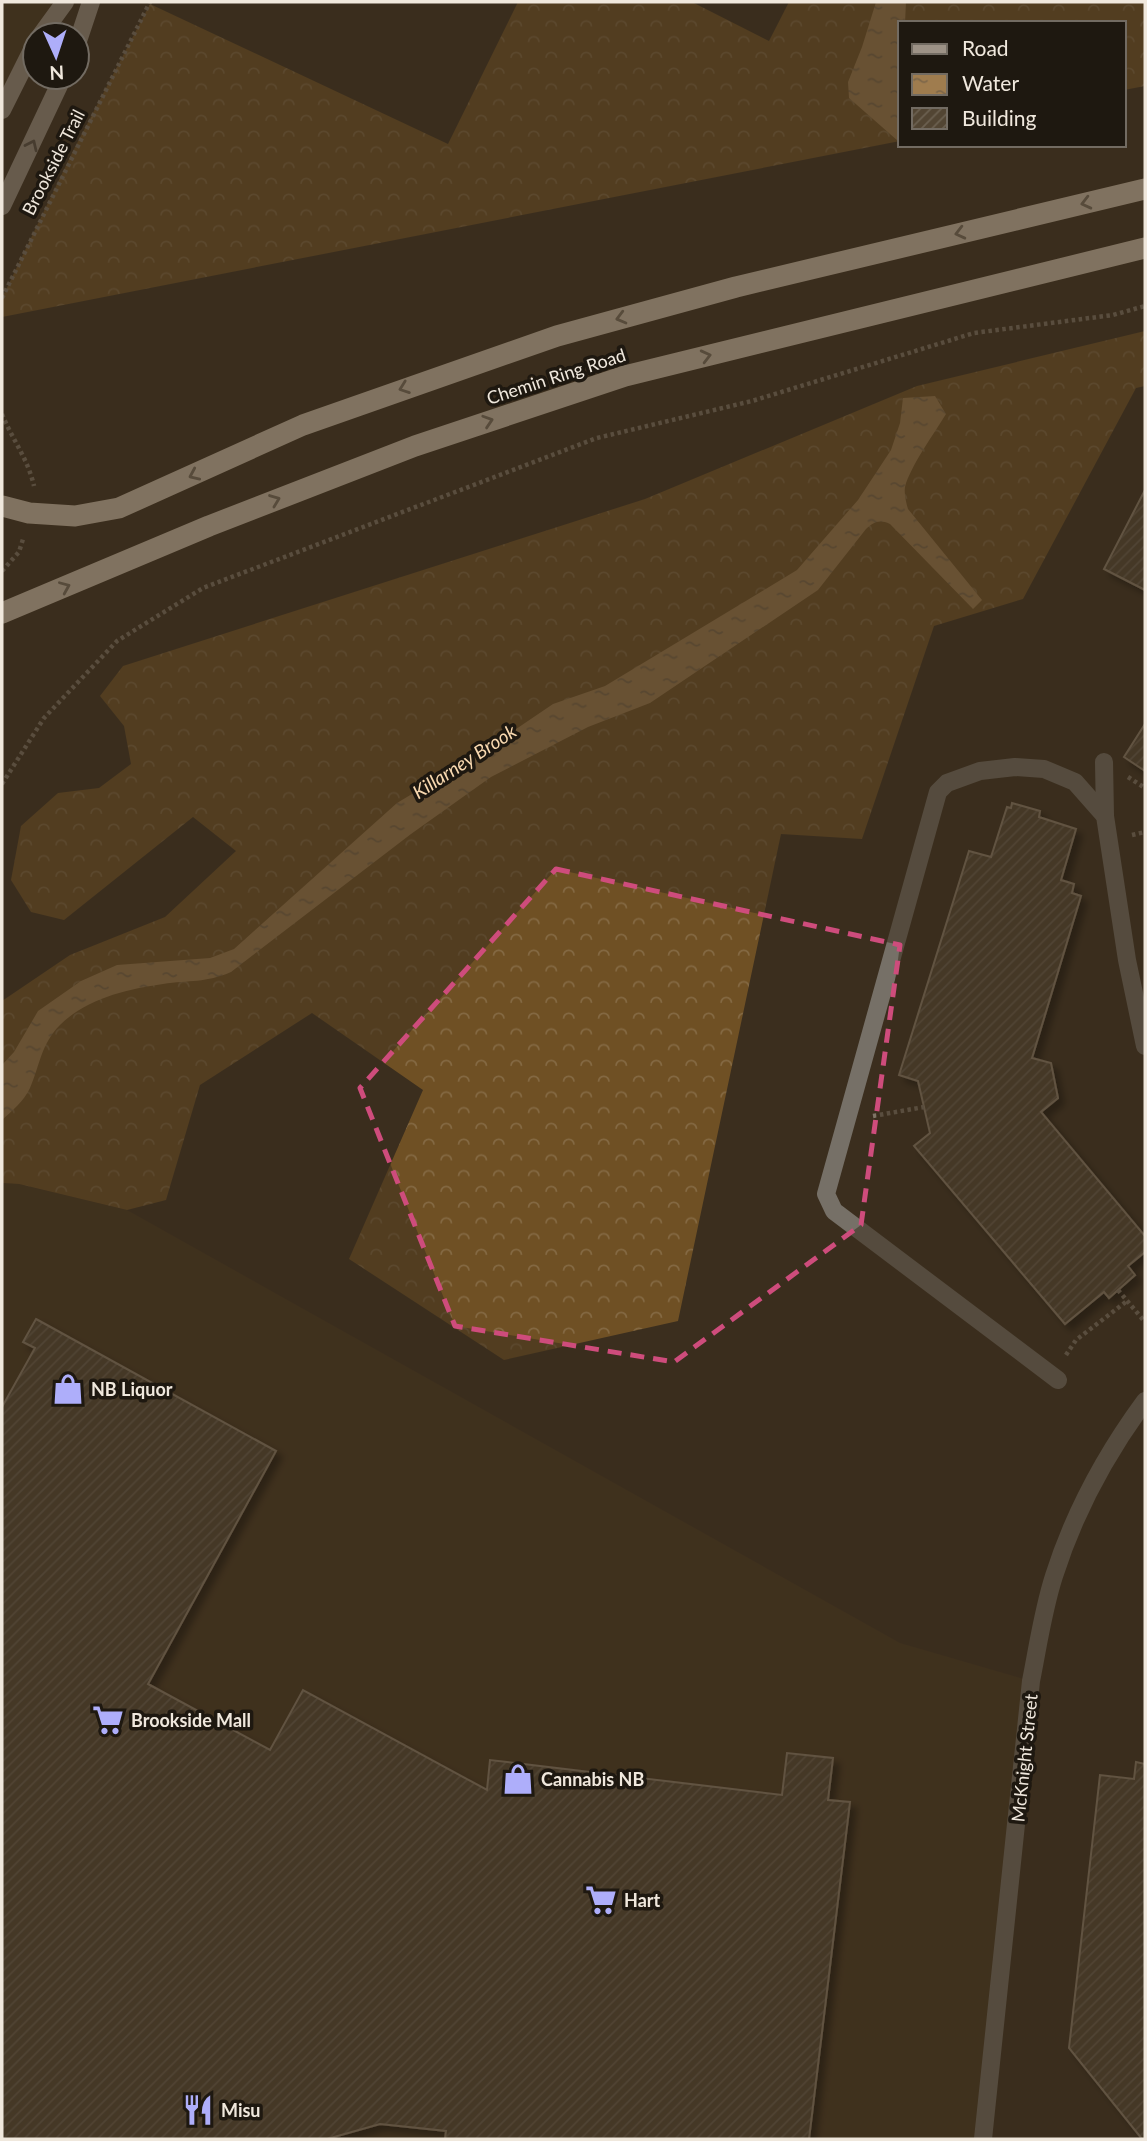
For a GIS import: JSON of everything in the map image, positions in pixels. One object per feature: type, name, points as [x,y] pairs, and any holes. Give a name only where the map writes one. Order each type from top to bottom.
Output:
[{"type":"highway","name":"Chemin Ring Road","points":[[2,506],[29,513],[75,516],[119,508],[303,425],[557,336],[736,287],[1145,188]]},
{"type":"highway","name":"Chemin Ring Road","points":[[2,613],[209,526],[415,446],[625,376],[1145,248]]},
{"type":"street","points":[[51,21],[65,2]]},
{"type":"street","points":[[85,21],[91,2]]},
{"type":"street","points":[[2,110],[21,72]]},
{"type":"street","points":[[2,206],[56,91]]},
{"type":"street","points":[[1104,762],[1105,816],[1127,960],[1145,1046]]},
{"type":"street","points":[[1055,1378],[834,1211],[826,1194],[938,792],[947,783],[980,771],[1015,767],[1044,769],[1075,782],[1105,816]]},
{"type":"street","name":"McKnight Street","points":[[982,2139],[1031,1681],[1042,1626],[1054,1576],[1081,1504],[1128,1424],[1145,1401]]},
{"type":"path","name":"Brookside Trail","points":[[2,298],[150,2]]},
{"type":"path","points":[[2,785],[44,718],[117,641],[203,588],[597,438],[752,401],[974,333],[1113,315],[1145,306]]},
{"type":"path","points":[[2,414],[9,432],[30,466],[34,487]]},
{"type":"path","points":[[2,571],[19,552],[24,536]]},
{"type":"path","points":[[1118,1290],[1145,1322]]},
{"type":"path","points":[[1055,1378],[1076,1340],[1127,1301]]},
{"type":"highlighted area","points":[[556,869],[900,945],[861,1225],[674,1362],[455,1326],[360,1088]]},
{"type":"shaded area","points":[[2,2],[65,2],[54,21],[21,21],[21,77],[2,110]]},
{"type":"shaded area","name":"Brookside Mall","points":[[2,1183],[19,1184],[127,1210],[900,1643],[1031,1681],[983,2139],[2,2139]]},
{"type":"green space","points":[[518,2],[692,2],[769,41],[789,2],[1145,2],[1145,86],[1126,90],[1126,21],[898,21],[898,141],[2,317],[2,298],[73,151],[150,4],[448,144]]},
{"type":"green space","points":[[1145,331],[1145,386],[1136,388],[1023,599],[934,626],[862,839],[781,834],[678,1321],[504,1360],[349,1259],[423,1090],[312,1013],[200,1085],[166,1200],[127,1210],[19,1184],[2,1183],[2,1001],[70,955],[165,917],[236,851],[193,817],[64,920],[31,912],[11,880],[21,826],[58,793],[99,788],[131,764],[124,726],[100,696],[123,666],[645,499],[917,386]]},
{"type":"water","points":[[876,2],[906,2],[905,21],[898,21],[898,141],[849,98],[848,82]]},
{"type":"water","points":[[935,396],[946,414],[912,470],[905,487],[905,498],[908,509],[982,600],[973,609],[890,524],[874,523],[866,529],[818,590],[650,703],[588,727],[491,777],[411,834],[231,972],[205,980],[121,992],[82,1008],[70,1016],[49,1040],[27,1093],[2,1120],[2,1065],[14,1052],[38,1011],[81,981],[117,965],[210,958],[234,949],[397,803],[482,752],[553,704],[605,686],[797,570],[858,500],[891,450],[900,423],[903,398]]},
{"type":"building","points":[[1145,490],[1145,590],[1104,569]]},
{"type":"building","points":[[1145,724],[1145,771],[1124,757]]},
{"type":"building","points":[[1012,803],[1040,811],[1039,817],[1076,829],[1061,880],[1074,884],[1072,893],[1081,896],[1032,1058],[1051,1063],[1058,1098],[1041,1112],[1145,1236],[1145,1252],[1128,1266],[1135,1275],[1109,1298],[1104,1292],[1065,1324],[914,1146],[930,1133],[918,1081],[899,1075],[969,851],[991,857],[1007,807],[1011,808]]},
{"type":"building","name":"Brookside Mall","points":[[36,1319],[276,1451],[148,1684],[270,1750],[303,1690],[487,1790],[490,1760],[782,1795],[787,1753],[833,1758],[828,1800],[850,1802],[809,2139],[445,2139],[446,2131],[380,2124],[327,2139],[2,2139],[2,1407],[35,1348],[23,1342]]},
{"type":"building","points":[[1136,1762],[1145,1764],[1145,2139],[1142,2139],[1069,2048],[1100,1775],[1134,1779]]},
{"type":"place","name":"NB Liquor","points":[[68,1389]]},
{"type":"place","name":"Brookside Mall","points":[[108,1720]]},
{"type":"place","name":"Cannabis NB","points":[[518,1779]]},
{"type":"place","name":"Hart","points":[[601,1900]]},
{"type":"place","name":"Misu","points":[[198,2110]]},
{"type":"water label","name":"Killarney Brook","points":[[464,761]]}]
